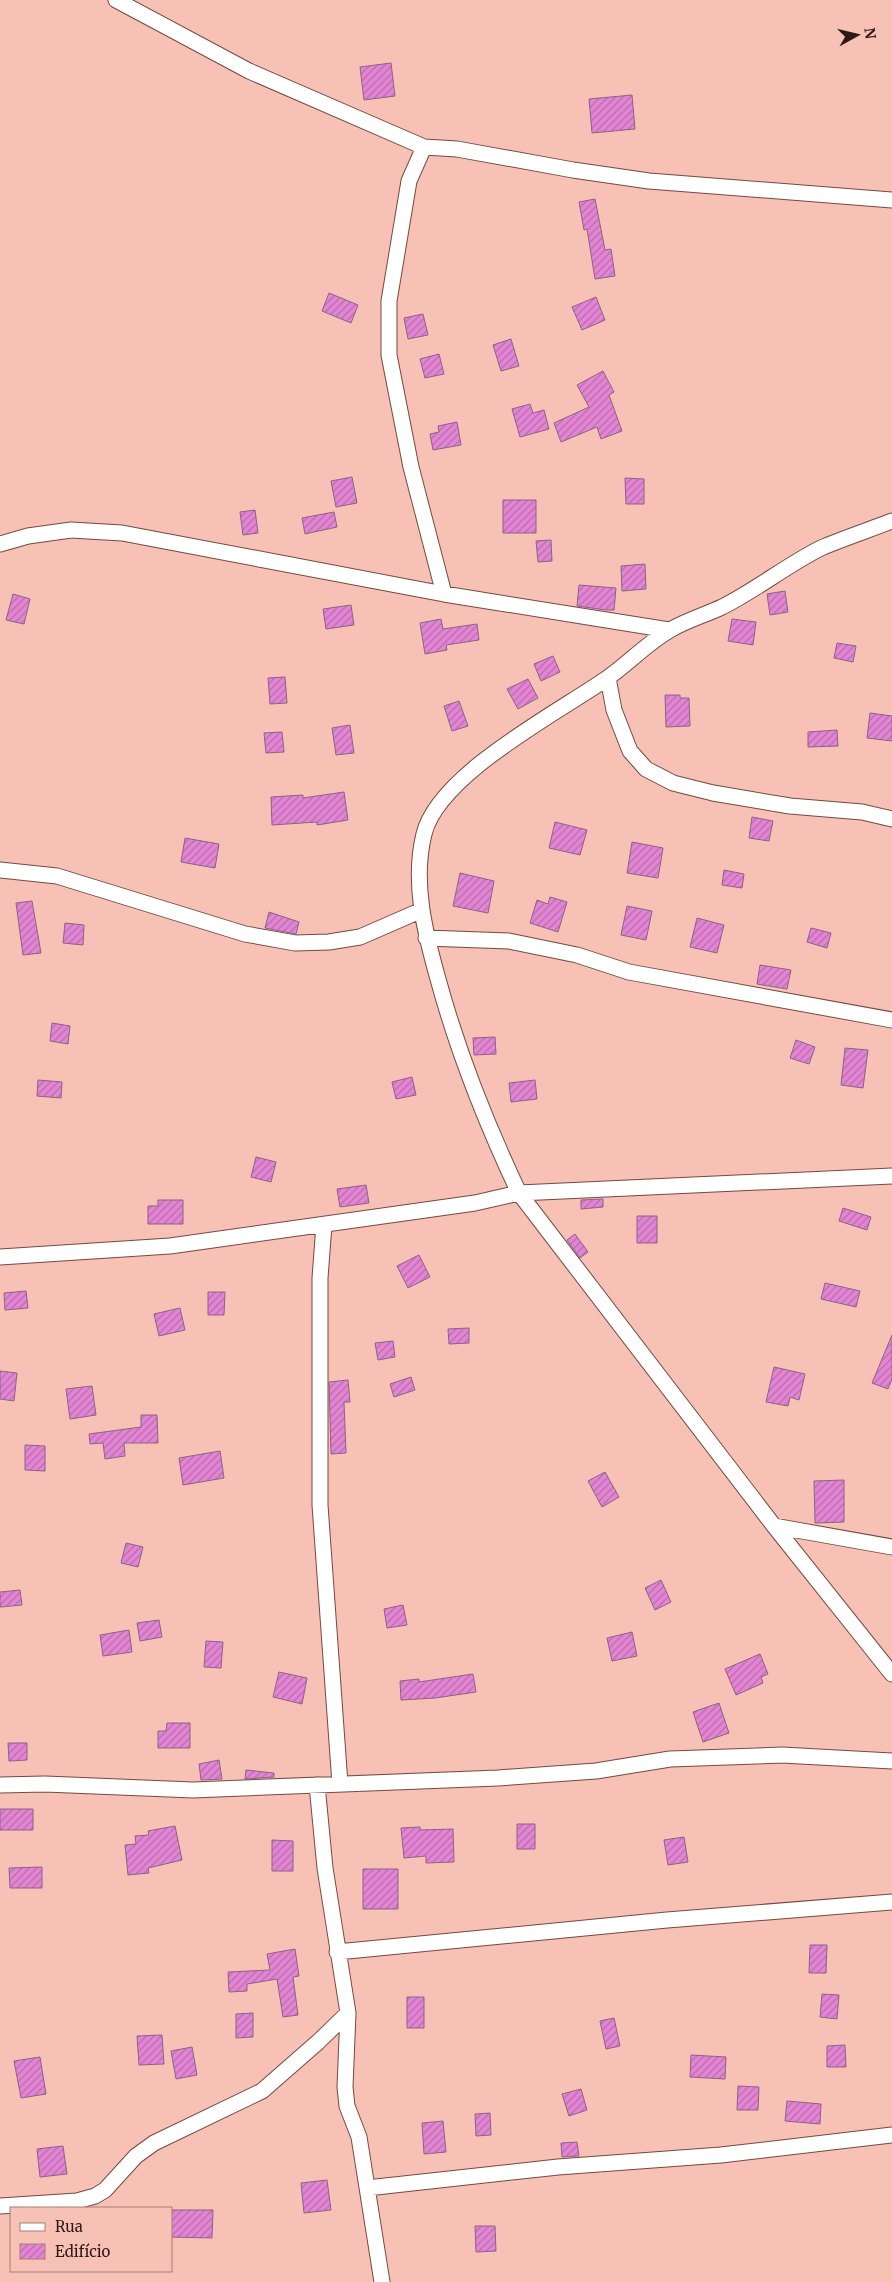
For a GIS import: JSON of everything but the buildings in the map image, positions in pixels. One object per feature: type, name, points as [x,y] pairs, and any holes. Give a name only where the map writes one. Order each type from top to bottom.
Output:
[{"type":"street","points":[[116,0],[249,71],[424,147],[457,149],[573,170],[650,181],[892,200]]},
{"type":"street","points":[[424,147],[410,181],[389,301],[389,356],[411,467],[444,594]]},
{"type":"street","points":[[892,521],[820,549],[724,606],[669,630],[608,678],[487,758],[450,790],[436,808],[424,832],[419,863],[426,938],[452,1028],[490,1131],[519,1193],[774,1526],[892,1674]]},
{"type":"street","points":[[0,544],[28,536],[71,530],[122,533],[444,594],[669,630]]},
{"type":"street","points":[[608,678],[614,710],[630,751],[646,769],[673,783],[723,795],[790,806],[862,812],[892,819]]},
{"type":"street","points":[[0,870],[57,876],[245,934],[294,944],[329,942],[360,937],[422,910]]},
{"type":"street","points":[[426,938],[508,941],[577,955],[629,972],[892,1020]]},
{"type":"street","points":[[0,1257],[170,1246],[475,1203],[519,1193],[892,1176]]},
{"type":"street","points":[[324,1225],[320,1278],[320,1505],[340,1784]]},
{"type":"street","points":[[774,1526],[892,1547]]},
{"type":"street","points":[[0,1786],[45,1784],[193,1790],[498,1778],[596,1771],[670,1759],[782,1755],[892,1762]]},
{"type":"street","points":[[317,1785],[325,1868],[348,2013],[344,2087],[347,2106],[359,2138],[382,2282]]},
{"type":"street","points":[[337,1952],[667,1920],[892,1902]]},
{"type":"street","points":[[0,2206],[77,2201],[100,2193],[136,2156],[154,2143],[262,2091],[348,2013]]},
{"type":"street","points":[[367,2188],[558,2167],[721,2155],[892,2136]]}]
